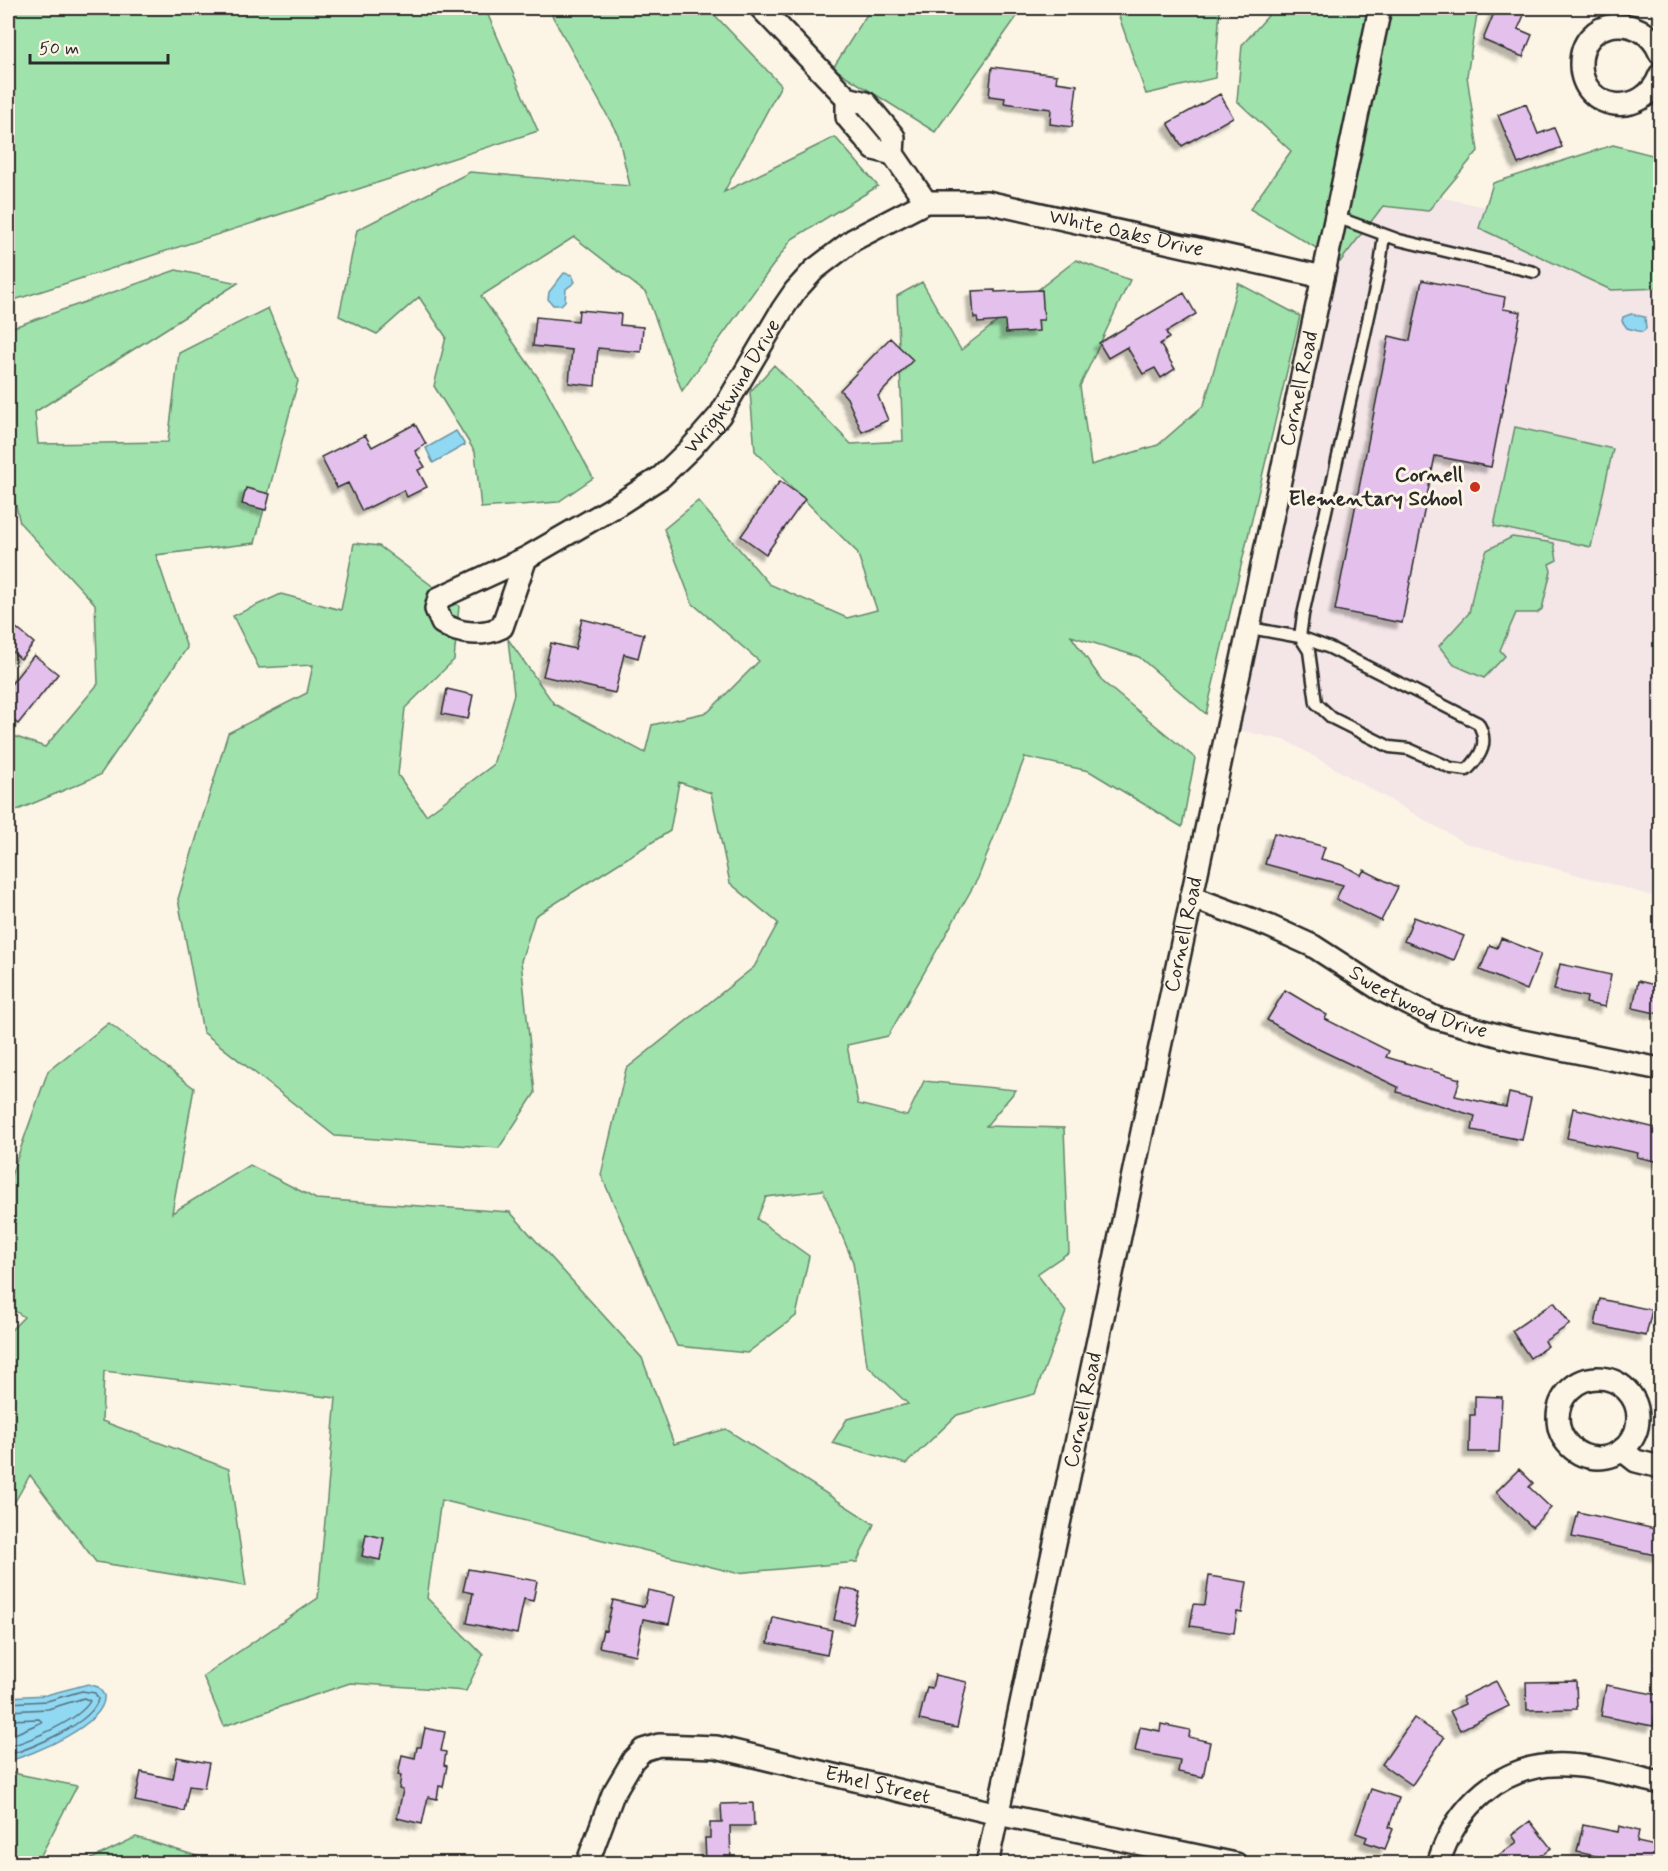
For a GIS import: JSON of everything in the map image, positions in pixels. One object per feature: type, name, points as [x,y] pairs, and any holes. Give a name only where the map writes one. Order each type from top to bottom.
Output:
[{"type":"street","points":[[761,8],[847,98],[866,103],[894,137],[892,154],[926,202]]},
{"type":"street","name":"Cornell Road","points":[[987,1863],[1380,8]]},
{"type":"street","points":[[1660,53],[1656,43],[1641,29],[1620,24],[1610,26],[1592,37],[1582,55],[1581,66],[1583,76],[1594,94],[1612,104],[1623,105],[1643,99],[1651,92],[1660,75]]},
{"type":"street","name":"White Oaks Drive","points":[[926,202],[987,202],[1323,277]]},
{"type":"street","name":"Wrightwind Drive","points":[[526,558],[661,477],[691,448],[720,414],[782,309],[814,270],[853,240],[926,202]]},
{"type":"street","name":"Sweetwood Drive","points":[[1191,897],[1269,926],[1313,946],[1381,990],[1436,1018],[1512,1039],[1660,1069]]},
{"type":"street","points":[[1622,1450],[1636,1461],[1660,1467]]},
{"type":"street","name":"Ethel Street","points":[[587,1863],[613,1794],[633,1760],[643,1750],[659,1745],[716,1747],[998,1814],[1236,1863]]},
{"type":"street","points":[[1438,1863],[1454,1824],[1473,1801],[1504,1778],[1524,1770],[1556,1765],[1575,1765],[1660,1783]]},
{"type":"lane","points":[[1336,217],[1384,235],[1534,272]]},
{"type":"lane","points":[[1250,628],[1300,638],[1330,648],[1478,723],[1484,733],[1485,745],[1477,760],[1467,770],[1460,771],[1409,749],[1390,747],[1332,718],[1316,703],[1309,651],[1300,638],[1303,615],[1380,266],[1384,235]]},
{"type":"shaded area","name":"Cornell Elementary School","points":[[1355,179],[1660,244],[1660,898],[1465,843],[1287,741],[1239,730]]},
{"type":"green space","points":[[8,8],[485,8],[538,131],[8,302]]},
{"type":"green space","points":[[548,8],[708,8],[781,85],[724,192],[835,137],[878,186],[792,239],[682,391],[646,293],[574,237],[481,296],[544,386],[593,478],[558,502],[481,508],[475,452],[434,386],[446,337],[419,297],[377,334],[339,316],[357,230],[470,172],[630,186],[618,135]]},
{"type":"green space","points":[[871,8],[1023,8],[935,132],[833,68]]},
{"type":"green space","points":[[1116,8],[1220,8],[1215,78],[1146,94]]},
{"type":"green space","points":[[1275,8],[1478,8],[1467,76],[1478,151],[1428,211],[1383,206],[1340,262],[1250,209],[1291,151],[1237,101],[1242,45]]},
{"type":"green space","points":[[1613,145],[1660,157],[1660,288],[1611,290],[1479,228],[1493,183]]},
{"type":"green space","points":[[1076,260],[1130,280],[1080,386],[1091,465],[1158,445],[1204,405],[1238,283],[1300,316],[1206,714],[1139,657],[1071,636],[1103,682],[1195,758],[1182,827],[1089,771],[1025,757],[978,878],[888,1036],[847,1045],[858,1104],[907,1116],[924,1081],[1016,1090],[986,1126],[1064,1128],[1069,1252],[1037,1274],[1066,1312],[1035,1394],[957,1415],[906,1464],[832,1443],[847,1419],[908,1404],[867,1365],[853,1262],[823,1190],[766,1197],[757,1219],[809,1256],[796,1316],[747,1353],[677,1346],[601,1175],[626,1069],[754,967],[778,923],[730,883],[711,793],[679,782],[670,831],[535,916],[521,961],[535,1093],[499,1148],[335,1136],[203,1032],[178,899],[228,733],[307,693],[313,665],[259,668],[233,616],[281,594],[341,610],[354,543],[379,546],[459,606],[454,660],[405,708],[398,775],[426,815],[493,765],[514,694],[508,639],[554,704],[645,753],[652,725],[708,712],[759,661],[692,603],[664,529],[698,501],[769,584],[847,618],[877,610],[857,552],[755,451],[750,392],[774,365],[851,444],[903,441],[897,296],[922,282],[961,350]]},
{"type":"green space","points":[[176,270],[238,283],[35,412],[38,444],[168,442],[179,353],[268,308],[298,381],[255,543],[156,555],[187,648],[100,775],[8,814],[8,734],[45,747],[98,684],[95,604],[20,523],[8,472],[8,329]]},
{"type":"green space","points":[[1515,427],[1613,449],[1591,547],[1494,526]]},
{"type":"green space","points":[[1512,537],[1554,543],[1557,560],[1549,564],[1551,571],[1542,609],[1537,613],[1516,613],[1500,650],[1505,656],[1484,678],[1454,665],[1439,646],[1469,613],[1477,575],[1487,550]]},
{"type":"green space","points":[[109,1023],[194,1088],[172,1213],[250,1165],[316,1199],[510,1212],[642,1358],[674,1444],[726,1429],[874,1524],[857,1562],[736,1573],[441,1500],[427,1598],[483,1655],[466,1691],[350,1683],[224,1726],[203,1676],[318,1598],[336,1398],[104,1371],[102,1421],[229,1469],[246,1586],[96,1562],[30,1475],[8,1514],[8,1333],[24,1317],[8,1306],[8,1184],[48,1071]]},
{"type":"green space","points":[[8,1772],[77,1786],[39,1859],[45,1863],[8,1863]]},
{"type":"green space","points":[[136,1837],[219,1863],[83,1863]]},
{"type":"water","points":[[564,273],[572,275],[575,282],[566,289],[565,301],[561,305],[553,305],[548,299],[549,292]]},
{"type":"water","points":[[1631,314],[1645,317],[1646,329],[1642,332],[1627,328],[1622,321],[1623,317]]},
{"type":"water","points":[[456,431],[465,445],[433,463],[426,448]]},
{"type":"water","points":[[88,1684],[98,1687],[104,1695],[102,1706],[94,1717],[66,1737],[8,1761],[8,1697],[46,1695]]},
{"type":"building","points":[[1496,8],[1527,8],[1518,29],[1532,35],[1523,57],[1483,40]]},
{"type":"building","points":[[992,67],[1057,75],[1056,82],[1077,85],[1072,127],[1050,124],[1051,109],[1004,103],[1005,98],[989,96]]},
{"type":"building","points":[[1220,94],[1233,117],[1182,146],[1168,123]]},
{"type":"building","points":[[1526,104],[1538,134],[1554,128],[1562,147],[1518,164],[1498,115]]},
{"type":"building","points":[[1422,280],[1505,297],[1503,309],[1521,312],[1491,467],[1435,456],[1402,623],[1335,610],[1389,336],[1410,341]]},
{"type":"building","points":[[995,290],[995,292],[1042,290],[1044,320],[1038,320],[1039,331],[1006,333],[1005,321],[978,323],[977,318],[974,318],[972,291]]},
{"type":"building","points":[[1184,293],[1196,314],[1166,332],[1169,338],[1160,344],[1175,369],[1161,378],[1155,368],[1143,374],[1127,347],[1108,358],[1099,343]]},
{"type":"building","points":[[579,310],[621,314],[620,325],[643,327],[641,352],[598,348],[595,386],[569,383],[572,350],[533,346],[536,317],[578,321]]},
{"type":"building","points":[[890,338],[913,360],[878,396],[888,420],[862,432],[847,398],[840,390]]},
{"type":"building","points":[[415,424],[426,444],[415,451],[425,467],[418,470],[427,487],[407,497],[404,490],[362,511],[348,483],[337,488],[321,457],[365,435],[372,447]]},
{"type":"building","points":[[780,481],[805,499],[766,554],[741,536]]},
{"type":"building","points":[[246,488],[270,494],[266,510],[242,504]]},
{"type":"building","points":[[582,619],[644,634],[638,658],[624,654],[615,693],[543,676],[551,643],[575,649]]},
{"type":"building","points":[[8,621],[34,643],[21,659],[8,648]]},
{"type":"building","points":[[34,655],[58,674],[18,724],[8,716],[8,688]]},
{"type":"building","points":[[447,689],[473,695],[468,719],[442,714]]},
{"type":"building","points":[[1274,833],[1325,847],[1321,859],[1343,865],[1361,875],[1364,870],[1398,887],[1381,921],[1336,899],[1343,885],[1265,864]]},
{"type":"building","points":[[1414,917],[1464,936],[1454,960],[1404,941]]},
{"type":"building","points":[[1501,938],[1541,954],[1527,990],[1480,970],[1490,945],[1497,948]]},
{"type":"building","points":[[1560,964],[1611,975],[1605,1007],[1586,1003],[1587,997],[1554,990]]},
{"type":"building","points":[[1638,981],[1660,986],[1660,1014],[1633,1008]]},
{"type":"building","points":[[1285,990],[1327,1015],[1325,1019],[1389,1051],[1386,1057],[1460,1079],[1455,1096],[1506,1107],[1509,1093],[1531,1098],[1522,1140],[1472,1130],[1475,1116],[1397,1092],[1398,1087],[1310,1045],[1267,1020]]},
{"type":"building","points":[[1573,1108],[1660,1129],[1660,1162],[1637,1157],[1638,1153],[1567,1138]]},
{"type":"building","points":[[1600,1299],[1652,1310],[1646,1336],[1595,1325]]},
{"type":"building","points":[[1554,1302],[1570,1324],[1545,1341],[1548,1346],[1530,1358],[1512,1331]]},
{"type":"building","points":[[1475,1396],[1502,1397],[1499,1452],[1469,1452],[1470,1415],[1475,1415]]},
{"type":"building","points":[[1519,1469],[1533,1483],[1529,1487],[1551,1508],[1532,1527],[1496,1492]]},
{"type":"building","points":[[1578,1512],[1660,1530],[1660,1556],[1572,1537]]},
{"type":"building","points":[[366,1534],[384,1538],[380,1560],[362,1556]]},
{"type":"building","points":[[468,1569],[537,1581],[533,1601],[524,1599],[517,1634],[467,1623],[473,1593],[463,1591]]},
{"type":"building","points":[[1209,1576],[1247,1582],[1242,1613],[1237,1612],[1234,1633],[1190,1626],[1194,1604],[1205,1605]]},
{"type":"building","points":[[841,1588],[860,1592],[853,1624],[834,1620]]},
{"type":"building","points":[[648,1590],[675,1596],[669,1624],[643,1619],[636,1655],[599,1647],[603,1630],[606,1631],[613,1600],[644,1607]]},
{"type":"building","points":[[773,1617],[832,1630],[827,1655],[768,1643]]},
{"type":"building","points":[[935,1675],[967,1682],[957,1728],[919,1720],[927,1687],[932,1688]]},
{"type":"building","points":[[1496,1681],[1509,1706],[1460,1730],[1450,1711],[1465,1704],[1462,1697]]},
{"type":"building","points":[[1576,1681],[1577,1709],[1527,1710],[1526,1682]]},
{"type":"building","points":[[1606,1685],[1659,1695],[1653,1726],[1601,1716]]},
{"type":"building","points":[[1414,1718],[1444,1738],[1412,1785],[1382,1764]]},
{"type":"building","points":[[1161,1724],[1190,1730],[1189,1737],[1210,1742],[1203,1777],[1178,1772],[1180,1760],[1135,1751],[1140,1727],[1160,1731]]},
{"type":"building","points":[[425,1728],[445,1732],[441,1751],[446,1752],[444,1765],[447,1766],[443,1787],[439,1786],[437,1799],[428,1797],[422,1824],[397,1818],[403,1790],[399,1789],[401,1776],[398,1775],[402,1755],[415,1758],[417,1747],[421,1747]]},
{"type":"building","points":[[177,1757],[209,1763],[204,1788],[189,1786],[184,1811],[135,1801],[141,1772],[173,1779]]},
{"type":"building","points":[[1371,1789],[1399,1798],[1389,1827],[1393,1829],[1385,1849],[1365,1842],[1367,1837],[1356,1833]]},
{"type":"building","points":[[753,1803],[754,1826],[730,1826],[731,1863],[706,1863],[705,1838],[710,1838],[710,1823],[722,1823],[721,1804]]},
{"type":"building","points":[[1530,1821],[1551,1848],[1531,1863],[1488,1863],[1517,1842],[1512,1835]]},
{"type":"building","points":[[1583,1825],[1618,1832],[1619,1826],[1639,1831],[1637,1842],[1660,1847],[1660,1863],[1609,1863],[1610,1859],[1577,1852]]},
{"type":"place","name":"Cornell Elementary School","points":[[1475,487]]}]
